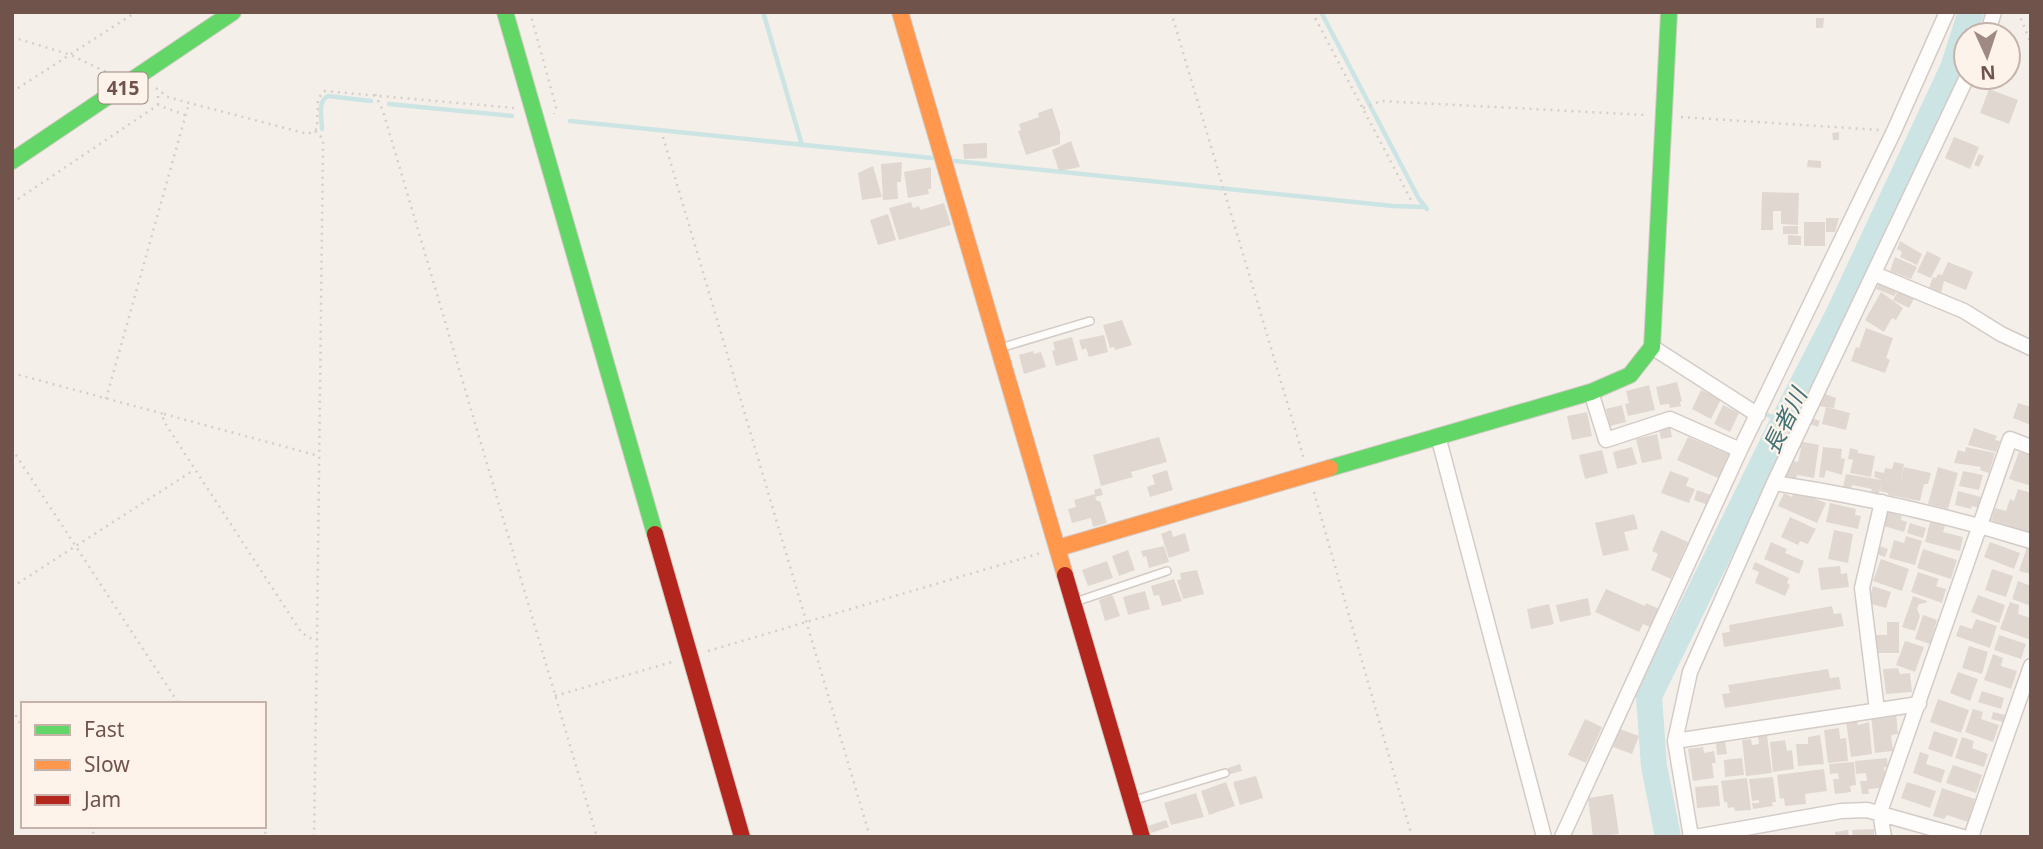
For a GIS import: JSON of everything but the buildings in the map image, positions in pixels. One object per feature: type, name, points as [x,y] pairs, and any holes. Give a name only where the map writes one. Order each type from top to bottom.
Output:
[{"type":"main road","name":"415","points":[[12,161],[233,12]]},
{"type":"main road","points":[[505,12],[742,837]]},
{"type":"main road","points":[[900,12],[1142,837]]},
{"type":"main road","points":[[1058,548],[1591,392],[1630,375],[1652,348],[1669,12]]},
{"type":"street","points":[[1562,837],[1740,450],[1894,131],[1947,12]]},
{"type":"street","points":[[1960,91],[1774,483],[1690,672],[1675,741],[1693,837],[1841,811],[1867,810],[1962,837]]},
{"type":"street","points":[[1875,274],[1964,310],[2001,334],[2031,348]]},
{"type":"street","points":[[1652,348],[1758,415]]},
{"type":"street","points":[[1591,392],[1606,440],[1670,419],[1740,450]]},
{"type":"street","points":[[1438,436],[1544,837]]},
{"type":"street","points":[[1884,837],[1880,812],[2010,439],[2031,447]]},
{"type":"street","points":[[1774,483],[1850,494],[2031,541]]},
{"type":"street","points":[[1877,710],[1862,588],[1882,502]]},
{"type":"street","points":[[1971,837],[2031,666]]},
{"type":"street","points":[[1675,741],[1919,704]]},
{"type":"lane","points":[[999,348],[1090,321]]},
{"type":"lane","points":[[1073,602],[1167,571]]},
{"type":"lane","points":[[1132,802],[1225,773]]},
{"type":"path","points":[[12,92],[136,12]]},
{"type":"path","points":[[144,73],[158,91],[168,97],[308,134],[315,131],[318,124],[318,99],[324,91],[375,94],[549,116],[556,113],[556,107],[530,12]]},
{"type":"path","points":[[1171,12],[1309,475],[1412,837]]},
{"type":"path","points":[[1312,12],[1365,107],[1412,200]]},
{"type":"path","points":[[2018,12],[2031,43]]},
{"type":"path","points":[[12,37],[71,55],[101,69],[126,86]]},
{"type":"path","points":[[158,91],[158,105]]},
{"type":"path","points":[[375,94],[383,111],[597,837]]},
{"type":"path","points":[[1365,107],[1381,101],[1894,131]]},
{"type":"path","points":[[106,399],[189,103]]},
{"type":"path","points":[[158,105],[186,115]]},
{"type":"path","points":[[12,213],[13,202],[158,105]]},
{"type":"path","points":[[314,837],[323,144],[323,139],[315,131]]},
{"type":"path","points":[[663,137],[870,837]]},
{"type":"path","points":[[12,373],[319,456]]},
{"type":"path","points":[[164,414],[163,421],[301,632],[309,638],[317,639]]},
{"type":"path","points":[[12,449],[178,702]]},
{"type":"path","points":[[12,587],[194,470]]},
{"type":"path","points":[[555,696],[1058,548]]},
{"type":"path","points":[[12,709],[21,725]]},
{"type":"waterway","points":[[763,12],[802,145]]},
{"type":"waterway","points":[[1321,12],[1419,199],[1427,209]]},
{"type":"waterway","name":"長者川","points":[[1668,837],[1654,766],[1649,696],[1838,315],[1953,68],[1971,12]]},
{"type":"waterway","points":[[322,129],[321,106],[328,96],[371,101]]},
{"type":"waterway","points":[[389,104],[512,116]]},
{"type":"waterway","points":[[570,121],[932,158]]},
{"type":"waterway","points":[[955,161],[1424,207]]},
{"type":"waterway","points":[[1768,415],[1783,422]]},
{"type":"traffic: fast","points":[[12,161],[233,12]]},
{"type":"traffic: fast","points":[[505,12],[655,534]]},
{"type":"traffic: fast","points":[[1330,468],[1591,392],[1630,375],[1652,347],[1669,12]]},
{"type":"traffic: slow","points":[[900,12],[1065,575]]},
{"type":"traffic: slow","points":[[1058,548],[1330,468]]},
{"type":"traffic: jam","points":[[655,534],[742,837]]},
{"type":"traffic: jam","points":[[1065,575],[1142,837]]}]
